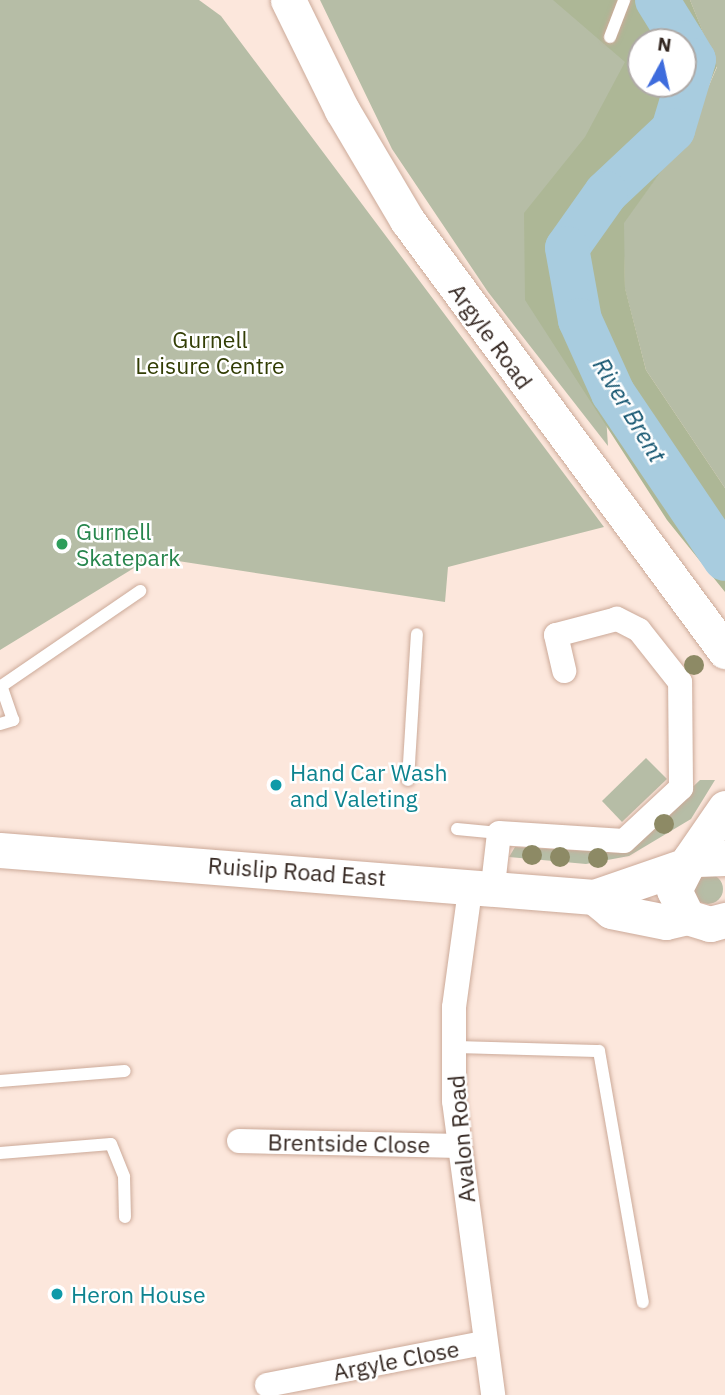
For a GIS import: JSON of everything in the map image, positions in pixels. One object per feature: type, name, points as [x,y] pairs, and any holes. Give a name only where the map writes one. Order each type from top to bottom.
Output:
[{"type":"main road","name":"Argyle Road","points":[[288,0],[342,110],[407,220],[725,651]]},
{"type":"main road","points":[[687,917],[674,890],[686,863],[725,808]]},
{"type":"main road","name":"Ruislip Road East","points":[[0,850],[482,884],[594,897],[686,863],[725,858]]},
{"type":"main road","name":"Ruislip Road East","points":[[594,897],[611,911],[666,922],[687,917],[710,924],[725,920]]},
{"type":"street","points":[[499,832],[624,841],[681,788],[680,682],[639,630],[617,619],[556,635],[564,671]]},
{"type":"street","name":"Avalon Road","points":[[493,1395],[483,1343],[458,1146],[454,1007],[482,884],[499,832]]},
{"type":"street","name":"Brentside Close","points":[[239,1141],[458,1146]]},
{"type":"street","name":"Argyle Close","points":[[267,1385],[483,1343]]},
{"type":"lane","points":[[610,37],[624,0]]},
{"type":"lane","points":[[6,722],[1,686],[140,591]]},
{"type":"lane","points":[[408,780],[416,634]]},
{"type":"lane","points":[[457,829],[499,832]]},
{"type":"lane","points":[[454,1047],[599,1051],[643,1302]]},
{"type":"lane","points":[[0,1082],[125,1071]]},
{"type":"lane","points":[[0,1153],[111,1144],[124,1177],[125,1217]]},
{"type":"green space","name":"Gurnell Leisure Centre","points":[[0,0],[199,0],[221,16],[604,527],[448,567],[445,602],[152,557],[0,650]]},
{"type":"green space","points":[[320,0],[565,0],[627,34],[627,98],[631,98],[589,156],[608,446],[488,292],[392,149]]},
{"type":"green space","points":[[553,0],[690,0],[717,66],[688,134],[624,223],[625,288],[646,370],[725,488],[725,592],[667,520],[525,300],[524,213],[585,137],[625,62]]},
{"type":"green space","points":[[690,0],[725,0],[725,488],[646,370],[625,289],[623,223],[688,134],[717,67]]},
{"type":"green space","points":[[646,758],[667,779],[622,822],[602,801]]},
{"type":"green space","points":[[700,780],[715,780],[691,819],[629,856],[586,864],[509,857],[515,847],[624,853]]},
{"type":"green space","points":[[708,874],[719,878],[723,889],[719,900],[708,904],[697,900],[693,889],[697,878]]},
{"type":"waterway","name":"River Brent","points":[[657,0],[674,28]]},
{"type":"waterway","name":"River Brent","points":[[683,98],[673,130],[606,193],[567,248],[580,320],[613,393],[725,559]]},
{"type":"place","name":"Gurnell Skatepark","points":[[62,544]]},
{"type":"place","name":"Hand Car Wash and Valeting","points":[[276,785]]},
{"type":"place","name":"Heron House","points":[[57,1294]]}]
